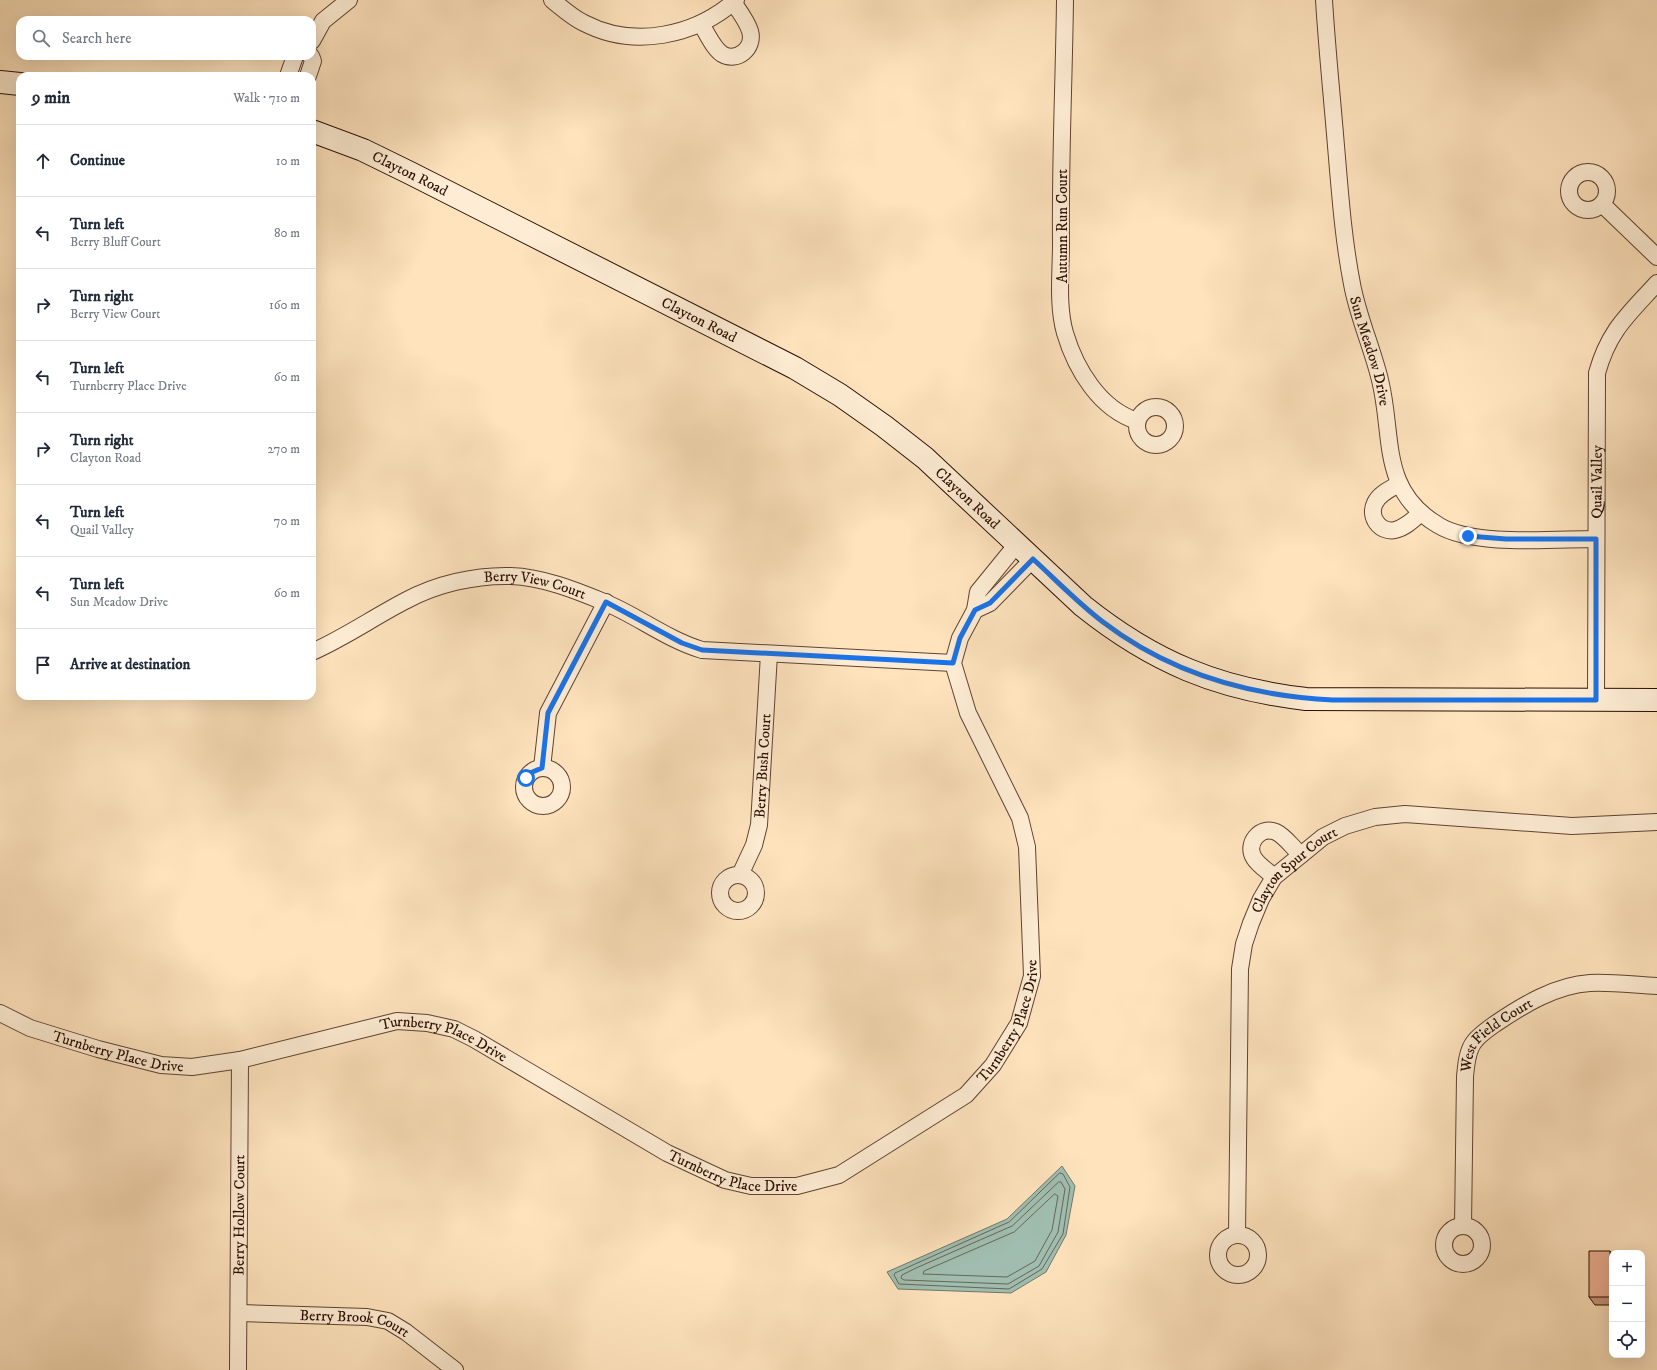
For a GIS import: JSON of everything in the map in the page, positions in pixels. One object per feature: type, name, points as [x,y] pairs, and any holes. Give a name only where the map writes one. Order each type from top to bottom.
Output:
[{"type":"main road","points":[[0,82],[16,84]]},
{"type":"main road","name":"Clayton Road","points":[[316,132],[363,150],[410,173],[747,343],[818,381],[863,410],[911,446],[966,495],[1083,606],[1127,638],[1163,659],[1194,673],[1252,691],[1286,697],[1333,700],[1657,700]]},
{"type":"street","points":[[316,34],[323,21],[349,0]]},
{"type":"street","points":[[552,0],[584,24],[620,35],[637,37],[668,35],[701,24],[722,12],[734,1],[750,30],[750,43],[742,54],[735,57],[722,54],[717,49],[701,24]]},
{"type":"street","name":"Autumn Run Court","points":[[1065,0],[1061,311],[1071,351],[1091,386],[1104,402],[1120,414],[1137,421]]},
{"type":"street","name":"Sun Meadow Drive","points":[[1324,0],[1345,244],[1357,308],[1384,395],[1390,456],[1399,484],[1421,514],[1438,526],[1458,534],[1479,539],[1596,539]]},
{"type":"street","points":[[290,72],[294,60]]},
{"type":"street","points":[[309,72],[313,60]]},
{"type":"street","points":[[1602,204],[1657,257]]},
{"type":"street","name":"Quail Valley","points":[[1596,700],[1597,374],[1603,353],[1611,335],[1657,283]]},
{"type":"street","points":[[1399,484],[1386,491],[1378,499],[1373,509],[1375,520],[1384,529],[1396,530],[1421,514]]},
{"type":"street","points":[[953,663],[960,638],[975,610],[978,592],[1017,544]]},
{"type":"street","points":[[975,610],[990,603],[1033,559]]},
{"type":"street","name":"Berry View Court","points":[[316,650],[406,600],[433,588],[458,582],[511,576],[562,586],[606,602],[682,643],[702,650],[953,663]]},
{"type":"street","points":[[542,768],[548,713],[606,602]]},
{"type":"street","name":"Berry Bush Court","points":[[740,875],[754,845],[759,825],[769,654]]},
{"type":"street","name":"Turnberry Place Drive","points":[[0,1013],[30,1028],[98,1049],[161,1065],[192,1067],[240,1060],[397,1021],[427,1023],[454,1029],[468,1036],[667,1153],[725,1180],[751,1186],[797,1186],[839,1175],[966,1095],[993,1065],[1019,1023],[1032,976],[1027,847],[1024,832],[1020,818],[968,712],[953,663]]},
{"type":"street","name":"Clayton Spur Court","points":[[1237,1235],[1240,969],[1244,944],[1251,923],[1261,899],[1274,877],[1323,837],[1345,826],[1375,817],[1405,814],[1572,826],[1657,822]]},
{"type":"street","points":[[1274,877],[1254,858],[1252,852],[1252,843],[1260,833],[1266,831],[1276,832],[1301,856]]},
{"type":"street","name":"West Field Court","points":[[1463,1226],[1465,1077],[1467,1059],[1474,1042],[1483,1033],[1514,1012],[1551,993],[1570,987],[1590,984],[1657,986]]},
{"type":"street","name":"Berry Hollow Court","points":[[238,1370],[240,1313],[240,1060]]},
{"type":"street","name":"Berry Brook Court","points":[[240,1313],[367,1317],[388,1321],[406,1332],[456,1370]]},
{"type":"water","points":[[1062,1166],[1075,1186],[1066,1235],[1046,1272],[1011,1293],[898,1289],[887,1272],[1007,1219]]},
{"type":"building","points":[[1589,1251],[1609,1251],[1609,1297],[1589,1297]]},
{"type":"route","points":[[526,778],[535,769],[542,768],[548,713],[606,602],[682,643],[702,650],[953,663],[960,638],[975,610],[990,603],[1033,559],[1083,606],[1104,623],[1127,638],[1175,665],[1200,676],[1252,691],[1279,696],[1333,700],[1596,700],[1596,539],[1479,539],[1468,536]]}]
